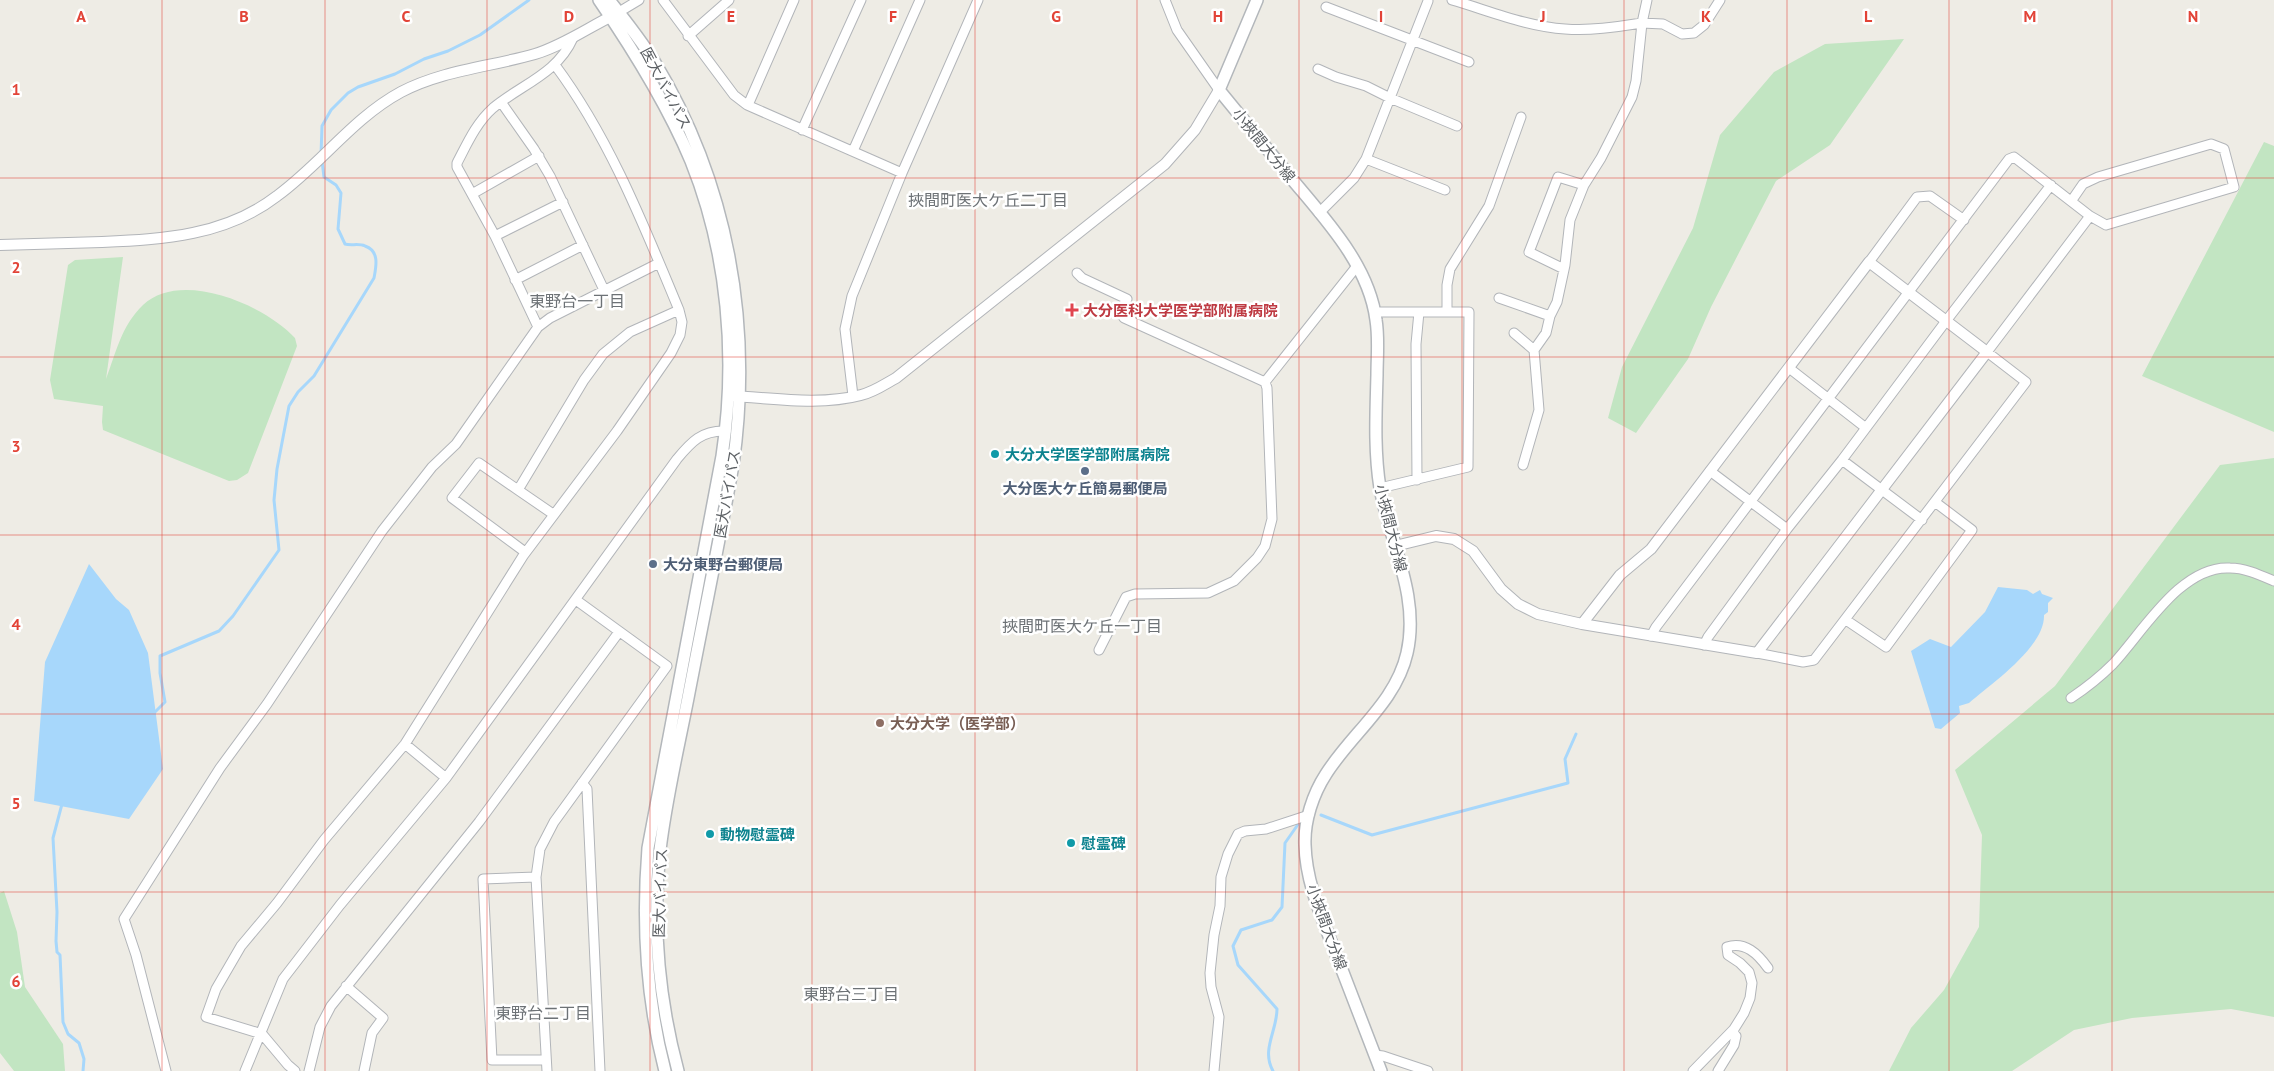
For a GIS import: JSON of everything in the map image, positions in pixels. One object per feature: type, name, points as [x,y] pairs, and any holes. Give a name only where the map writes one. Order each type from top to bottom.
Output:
[{"type":"main road","name":"医大バイパス","points":[[599,0],[640,40],[663,77],[690,132],[714,192],[726,236],[740,337],[735,396],[733,465],[669,792],[660,850],[657,894],[658,953],[666,1020],[678,1071]]},
{"type":"main road","name":"医大バイパス","points":[[609,0],[614,15]]},
{"type":"main road","points":[[1219,90],[1258,0]]},
{"type":"main road","name":"小挾間大分線","points":[[1219,90],[1319,213],[1357,266],[1375,312],[1378,338],[1376,446],[1380,488],[1409,605],[1410,626],[1407,654],[1394,686],[1316,790],[1309,815],[1305,844],[1309,883],[1381,1071]]},
{"type":"main road","name":"医大バイパス","points":[[665,1071],[654,1017],[648,970],[645,895],[648,848],[726,431],[735,396]]},
{"type":"street","points":[[0,245],[159,239],[196,233],[225,225],[276,197],[364,117],[402,92],[441,76],[536,53],[573,38],[639,0]]},
{"type":"street","points":[[663,0],[688,36],[734,95],[748,105],[902,173]]},
{"type":"street","points":[[688,36],[729,0]]},
{"type":"street","points":[[748,105],[794,0]]},
{"type":"street","points":[[802,130],[861,0]]},
{"type":"street","points":[[853,152],[920,0]]},
{"type":"street","points":[[853,396],[845,329],[847,313],[856,283],[978,0]]},
{"type":"street","points":[[735,396],[811,400],[853,396],[871,391],[896,378],[1152,175],[1188,139],[1219,90],[1177,30],[1165,0]]},
{"type":"street","points":[[1319,213],[1354,178],[1366,159],[1413,41],[1427,0]]},
{"type":"street","points":[[1452,0],[1541,25],[1564,29],[1597,30],[1642,23],[1663,24],[1682,34],[1694,33],[1704,25],[1720,0]]},
{"type":"street","points":[[1523,466],[1539,410],[1534,350],[1546,332],[1550,316],[1557,302],[1564,269],[1570,220],[1584,185],[1601,158],[1632,97],[1636,82],[1642,23],[1647,0]]},
{"type":"street","points":[[1326,7],[1470,62]]},
{"type":"street","points":[[538,327],[495,236],[457,167],[457,163],[480,123],[501,102],[555,65],[566,52],[573,38]]},
{"type":"street","points":[[296,1071],[288,1065],[262,1034],[206,1017],[216,989],[241,946],[405,744],[525,552],[617,431],[672,353],[680,335],[682,322],[679,310],[659,263],[595,126],[575,92],[555,65]]},
{"type":"street","points":[[1318,69],[1366,86],[1457,126]]},
{"type":"street","points":[[501,102],[539,156],[563,202],[604,290]]},
{"type":"street","points":[[1447,312],[1447,285],[1450,269],[1489,206],[1521,117]]},
{"type":"street","points":[[1651,636],[2009,159],[2014,158],[2072,200],[2090,216],[2106,225],[2234,187],[2224,149],[2211,144],[2098,177],[2083,184],[2072,200]]},
{"type":"street","points":[[472,194],[539,156]]},
{"type":"street","points":[[1366,159],[1445,190]]},
{"type":"street","points":[[1564,269],[1530,252],[1558,177],[1584,185]]},
{"type":"street","points":[[1704,645],[1787,529],[1842,460],[1946,320],[2051,185]]},
{"type":"street","points":[[1582,624],[1620,575],[1651,548],[1917,197],[1930,196],[1964,220]]},
{"type":"street","points":[[495,236],[563,202]]},
{"type":"street","points":[[1757,654],[2090,216]]},
{"type":"street","points":[[515,280],[583,245]]},
{"type":"street","points":[[1395,546],[1436,536],[1454,539],[1473,550],[1501,589],[1518,604],[1538,614],[1582,624],[1803,662],[1814,660],[2026,382],[1869,262]]},
{"type":"street","points":[[166,1071],[136,955],[124,919],[220,768],[266,704],[382,531],[432,467],[456,444],[538,327],[550,318],[659,263]]},
{"type":"street","points":[[1265,382],[1357,266]]},
{"type":"street","points":[[1077,273],[1082,278],[1127,299],[1120,311],[1124,318],[1265,382],[1267,388],[1273,493],[1272,519],[1265,546],[1257,558],[1234,580],[1208,593],[1135,594],[1126,597],[1099,650]]},
{"type":"street","points":[[1499,298],[1550,316]]},
{"type":"street","points":[[518,490],[584,380],[602,354],[630,332],[679,310]]},
{"type":"street","points":[[1375,312],[1469,312],[1468,467],[1380,488]]},
{"type":"street","points":[[1417,480],[1416,344],[1419,312]]},
{"type":"street","points":[[1514,333],[1534,350]]},
{"type":"street","points":[[1789,368],[1866,428]]},
{"type":"street","points":[[246,1071],[262,1034],[276,992],[283,979],[340,905],[446,778],[691,442],[706,433],[726,431]]},
{"type":"street","points":[[1842,460],[1922,520]]},
{"type":"street","points":[[525,552],[452,498],[479,463],[554,514]]},
{"type":"street","points":[[1710,471],[1787,529]]},
{"type":"street","points":[[1846,620],[1886,647],[1972,530],[1935,502]]},
{"type":"street","points":[[2071,698],[2085,689],[2112,665],[2177,590],[2190,579],[2208,570],[2230,568],[2252,572],[2274,581]]},
{"type":"street","points":[[547,1071],[536,877],[540,849],[544,837],[667,666],[576,600]]},
{"type":"street","points":[[309,1071],[320,1027],[346,986],[478,822],[619,632]]},
{"type":"street","points":[[405,744],[446,778]]},
{"type":"street","points":[[582,784],[587,789],[600,1071]]},
{"type":"street","points":[[1214,1071],[1218,1017],[1211,987],[1210,973],[1214,935],[1220,906],[1222,877],[1228,854],[1238,834],[1245,831],[1266,829],[1309,815]]},
{"type":"street","points":[[536,877],[483,879],[492,1060],[546,1060]]},
{"type":"street","points":[[1693,1071],[1732,1031],[1744,1013],[1750,998],[1752,983],[1749,972],[1728,955],[1726,947],[1733,945],[1744,946],[1758,955],[1768,968]]},
{"type":"street","points":[[346,986],[383,1018],[372,1033],[364,1071]]},
{"type":"street","points":[[1718,1071],[1734,1045],[1736,1036],[1732,1031]]},
{"type":"street","points":[[1375,1055],[1384,1056],[1428,1071]]},
{"type":"green space","points":[[1904,39],[1830,145],[1776,181],[1711,307],[1688,359],[1636,433],[1608,418],[1622,367],[1693,228],[1720,135],[1774,72],[1825,44]]},
{"type":"green space","points":[[2264,142],[2274,146],[2274,432],[2142,376]]},
{"type":"green space","points":[[123,257],[106,379],[124,331],[136,313],[143,305],[159,295],[179,290],[200,291],[244,304],[264,314],[295,338],[297,346],[248,473],[237,480],[229,481],[103,430],[103,406],[54,399],[50,380],[68,265],[75,260]]},
{"type":"green space","points":[[2274,458],[2274,1017],[2231,1009],[2132,1018],[2074,1030],[2012,1071],[1889,1071],[1911,1028],[1944,990],[1979,927],[1982,835],[1955,770],[2055,686],[2220,465]]},
{"type":"green space","points":[[4,891],[17,932],[25,987],[63,1044],[65,1071],[14,1071],[0,1053],[0,893]]},
{"type":"water","points":[[89,564],[116,599],[129,610],[148,653],[163,769],[129,819],[34,801],[45,662]]},
{"type":"water","points":[[1998,587],[2027,590],[2033,594],[2040,590],[2042,594],[2053,598],[2048,603],[2048,612],[2044,615],[2042,627],[2036,640],[2015,664],[1969,703],[1959,706],[1960,713],[1941,729],[1935,728],[1911,651],[1930,639],[1951,647],[1985,612]]},
{"type":"waterway","points":[[321,155],[322,126],[331,110],[348,93],[358,87],[395,74],[424,59],[448,51],[480,35],[529,0]]},
{"type":"waterway","points":[[154,713],[165,702],[160,673],[160,656],[219,631],[233,616],[279,550],[274,500],[277,469],[289,406],[298,392],[314,376],[374,278],[376,260],[373,252],[370,248],[363,245],[345,244],[338,229],[341,193],[336,185],[324,177],[322,161]]},
{"type":"waterway","points":[[1321,815],[1372,835],[1568,783],[1565,759],[1576,734]]},
{"type":"waterway","points":[[62,804],[53,838],[57,912],[56,941],[57,952],[60,955],[63,1022],[68,1034],[79,1043],[84,1059],[83,1071]]},
{"type":"waterway","points":[[1273,1071],[1270,1063],[1269,1048],[1277,1009],[1238,965],[1233,946],[1241,930],[1272,920],[1282,907],[1285,843],[1299,823]]},
{"type":"place","name":"大分医科大学医学部附属病院","points":[[1072,310]]},
{"type":"place","name":"大分大学医学部附属病院","points":[[995,454]]},
{"type":"place","name":"大分医大ケ丘簡易郵便局","points":[[1085,471]]},
{"type":"place","name":"大分東野台郵便局","points":[[653,564]]},
{"type":"place","name":"大分大学（医学部）","points":[[880,723]]},
{"type":"place","name":"動物慰霊碑","points":[[710,834]]},
{"type":"place","name":"慰霊碑","points":[[1071,843]]},
{"type":"district","name":"挾間町医大ケ丘二丁目","points":[[988,200]]},
{"type":"district","name":"東野台一丁目","points":[[577,301]]},
{"type":"district","name":"挾間町医大ケ丘一丁目","points":[[1082,626]]},
{"type":"district","name":"東野台三丁目","points":[[851,994]]},
{"type":"district","name":"東野台二丁目","points":[[543,1013]]}]
